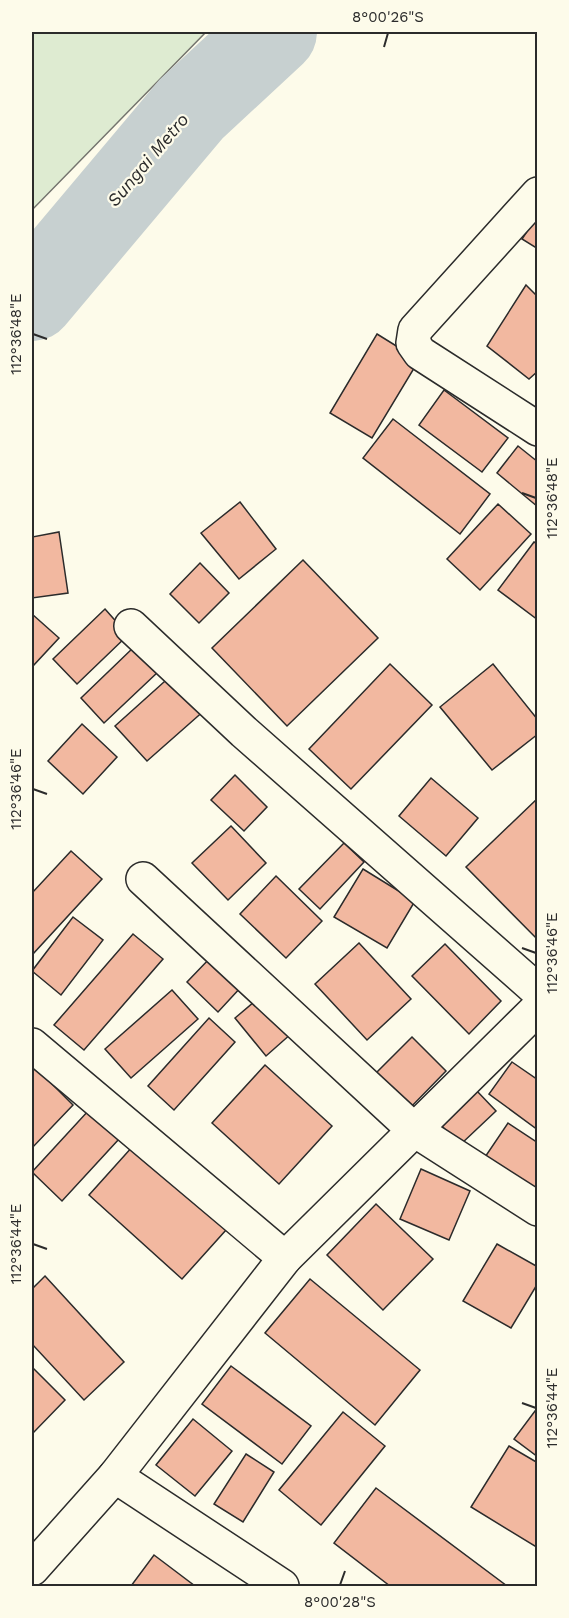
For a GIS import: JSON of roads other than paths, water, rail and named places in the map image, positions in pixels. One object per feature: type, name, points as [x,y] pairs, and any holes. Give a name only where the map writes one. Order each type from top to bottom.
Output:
[{"type":"street","points":[[537,194],[415,330],[413,343],[420,353],[537,429]]},
{"type":"street","points":[[131,626],[244,732],[537,991]]},
{"type":"street","points":[[143,879],[413,1129],[537,1209]]},
{"type":"street","points":[[32,1569],[115,1476],[285,1258],[537,1008]]},
{"type":"street","points":[[32,1045],[285,1258]]},
{"type":"street","points":[[115,1476],[282,1587]]},
{"type":"waterway","name":"Sungai Metro","points":[[32,298],[191,109],[274,32]]}]
